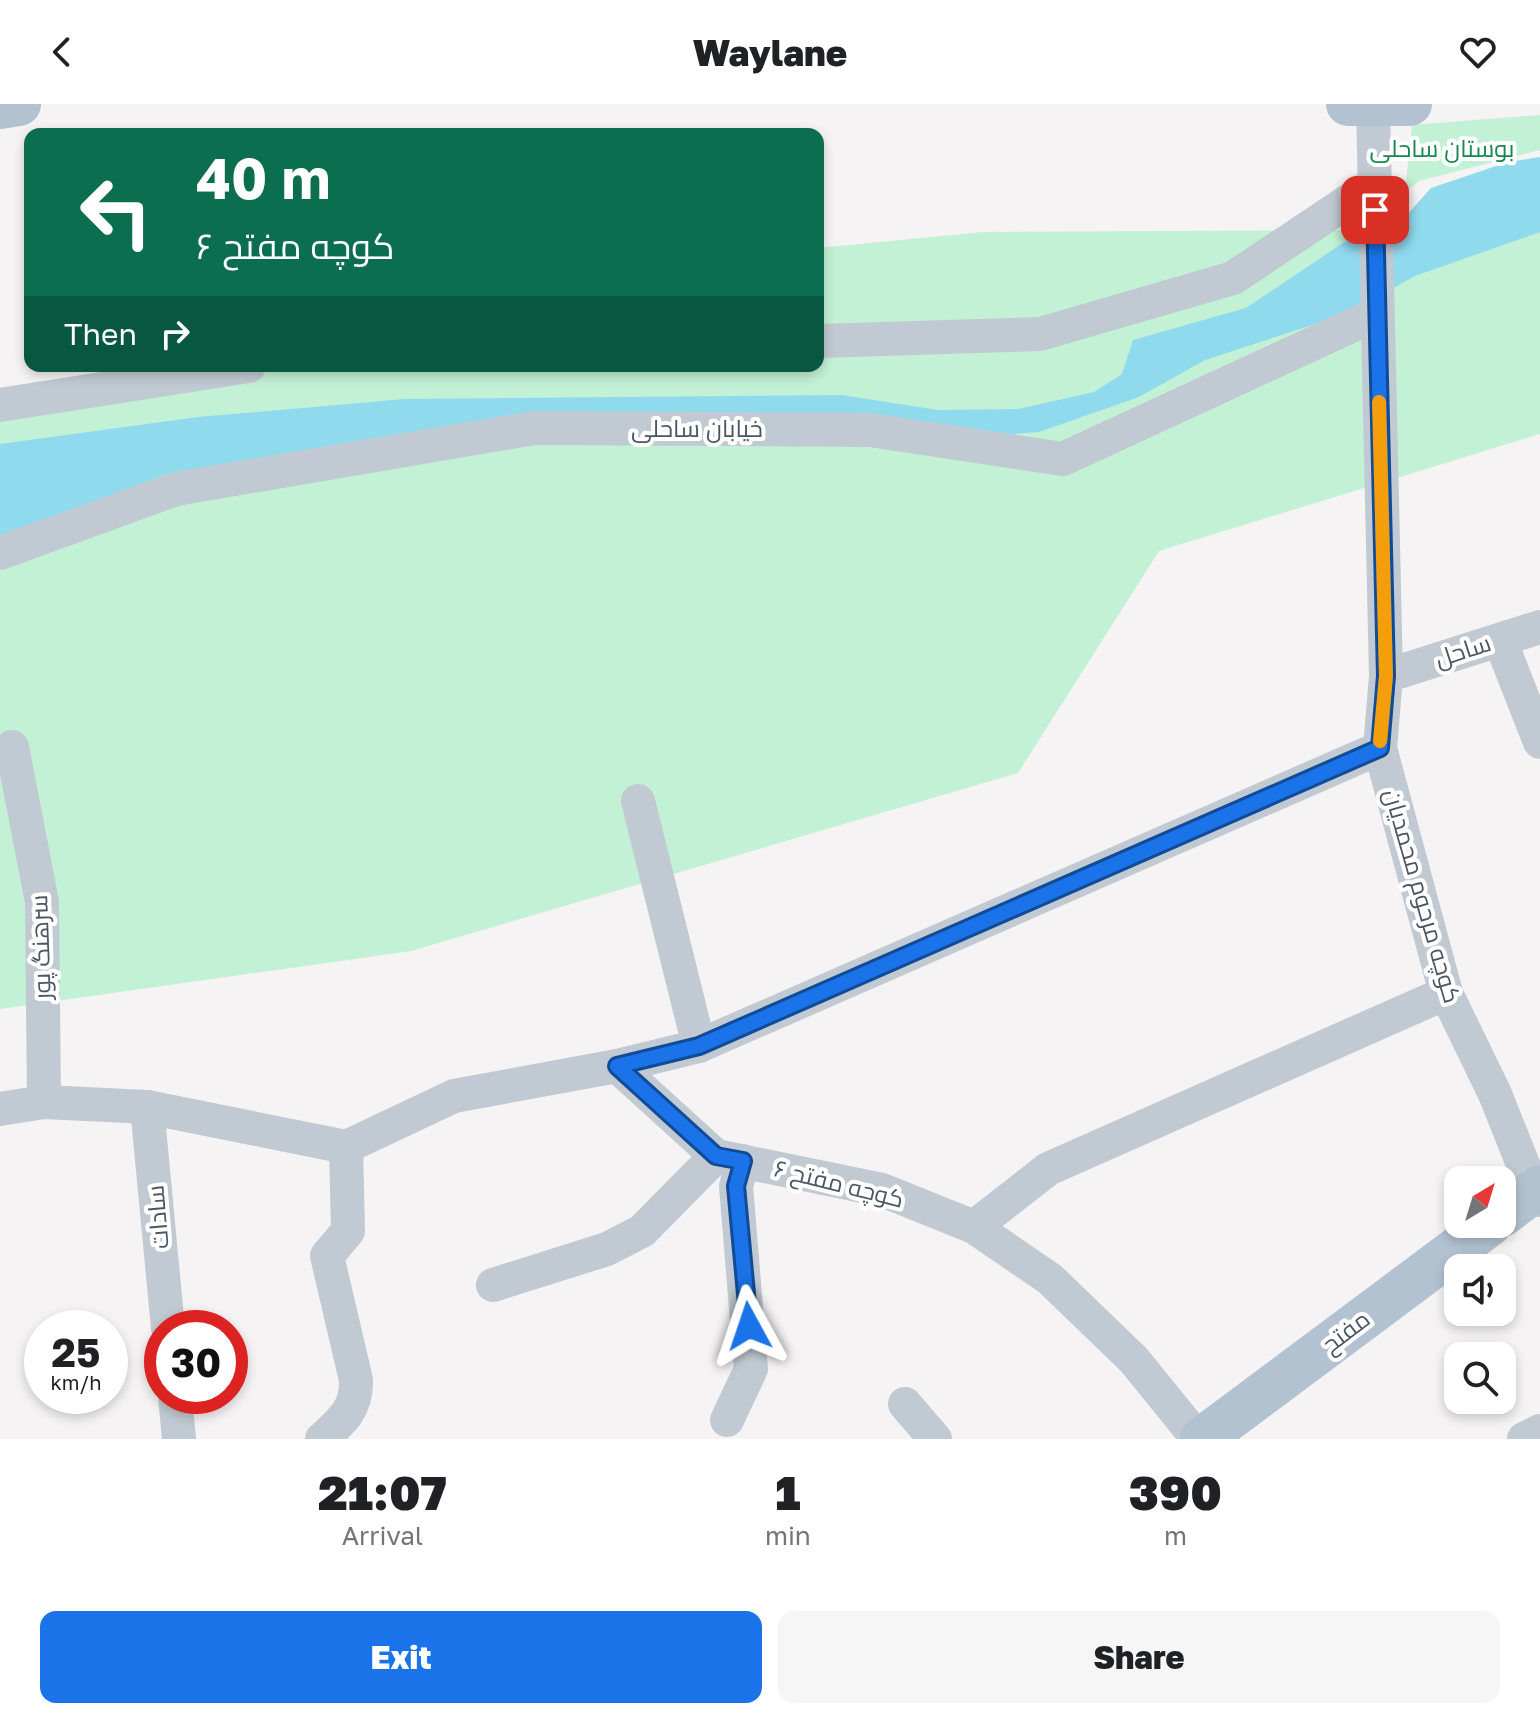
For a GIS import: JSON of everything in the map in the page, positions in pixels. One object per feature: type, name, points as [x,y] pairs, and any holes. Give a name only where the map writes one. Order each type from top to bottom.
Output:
[{"type":"main road","points":[[0,107],[19,104]]},
{"type":"main road","name":"مفتح","points":[[1200,1439],[1471,1238]]},
{"type":"street","name":"کوچه مرحوم محمدیان","points":[[1377,105],[1374,168],[1386,676],[1380,748],[1446,993],[1495,1094],[1529,1198]]},
{"type":"street","points":[[824,341],[1040,334],[1233,278],[1374,168]]},
{"type":"street","name":"خیابان ساحلی","points":[[0,553],[176,489],[534,428],[870,430],[1063,459],[1377,314]]},
{"type":"street","points":[[0,405],[211,372]]},
{"type":"street","name":"ساحل","points":[[1386,676],[1540,627]]},
{"type":"street","points":[[1500,640],[1540,742]]},
{"type":"street","name":"سرهنگ پور","points":[[12,747],[42,902],[44,1102]]},
{"type":"street","points":[[0,1109],[44,1102],[147,1107],[346,1147],[454,1096],[617,1066],[699,1046],[1380,748]]},
{"type":"street","points":[[638,801],[699,1046]]},
{"type":"street","points":[[974,1227],[1048,1169],[1446,993]]},
{"type":"street","points":[[617,1066],[729,1159],[736,1186],[751,1369],[727,1420]]},
{"type":"street","name":"سادات","points":[[147,1107],[166,1310]]},
{"type":"street","points":[[322,1439],[349,1414],[357,1397],[356,1380],[327,1256],[348,1231],[346,1147]]},
{"type":"street","points":[[493,1285],[607,1249],[642,1231],[729,1159]]},
{"type":"street","name":"کوچه مفتح ۶","points":[[729,1159],[882,1190],[974,1227],[1050,1279],[1134,1360],[1200,1439]]},
{"type":"street","points":[[905,1404],[935,1439]]},
{"type":"street","points":[[177,1414],[179,1439]]},
{"type":"street","points":[[1524,1439],[1540,1431]]},
{"type":"green space","name":"بوستان ساحلی","points":[[1540,115],[1540,150],[1419,181],[1405,193],[1412,125]]},
{"type":"green space","points":[[1540,229],[1540,434],[1159,551],[1018,773],[411,951],[0,1009],[0,408],[102,372],[824,372],[824,247],[983,232]]},
{"type":"water","points":[[1540,157],[1540,232],[1415,276],[1349,313],[1205,360],[1139,397],[1039,432],[976,437],[469,423],[164,475],[0,540],[0,444],[198,417],[405,399],[842,395],[938,410],[1018,409],[1094,392],[1122,374],[1133,340],[1246,308],[1346,241],[1406,216],[1431,188],[1508,162]]},
{"type":"slow traffic","points":[[1379,402],[1386,676],[1380,741]]},
{"type":"route","points":[[749,1326],[736,1186],[743,1161],[716,1156],[617,1066],[699,1046],[1380,748],[1386,676],[1375,210]]}]
